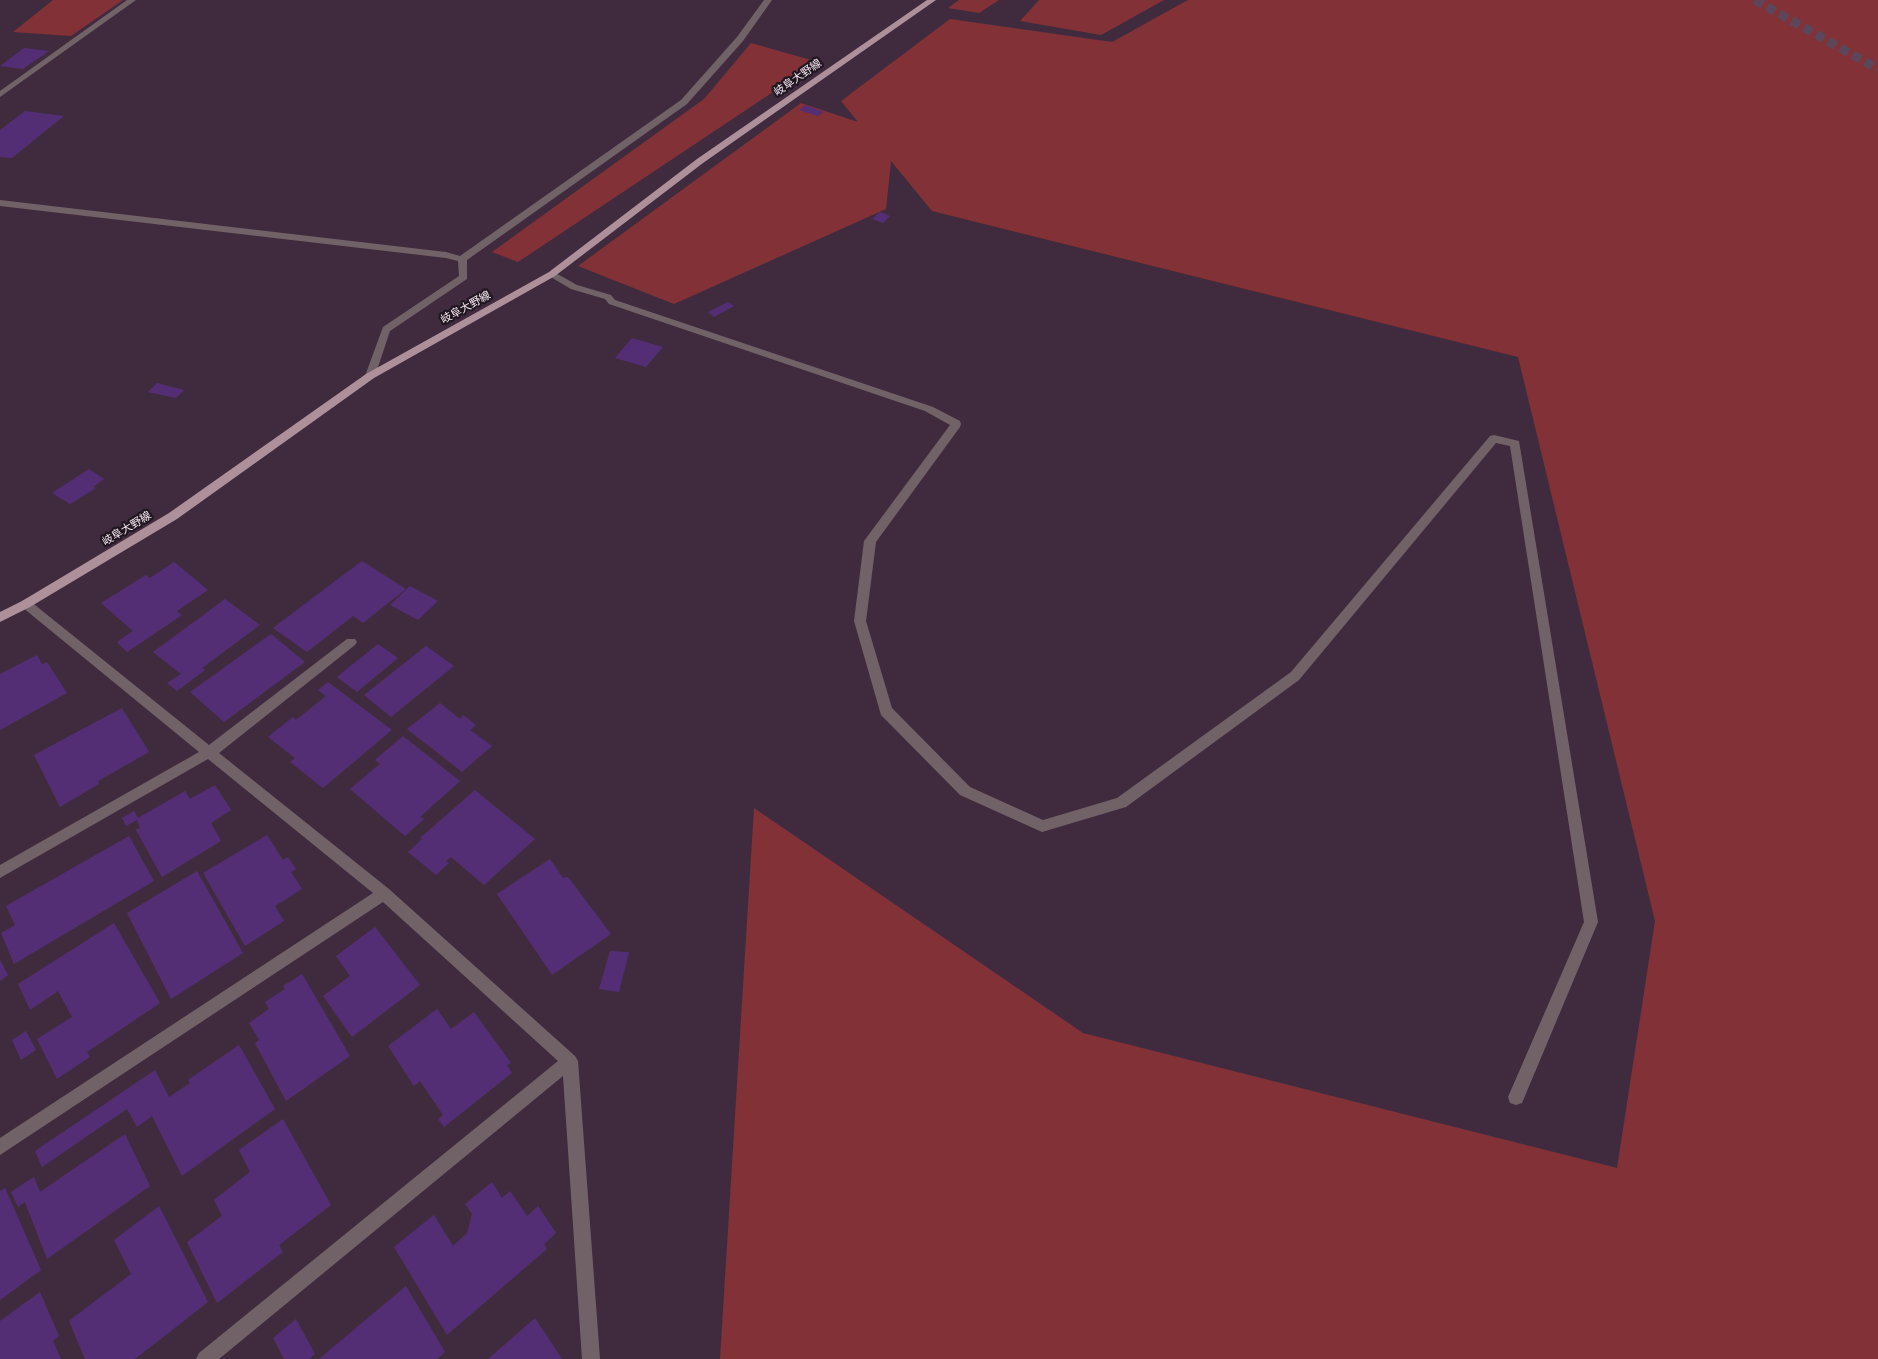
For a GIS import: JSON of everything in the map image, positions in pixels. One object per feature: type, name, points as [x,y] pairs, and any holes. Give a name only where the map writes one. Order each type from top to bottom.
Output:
[{"type":"main road","name":"岐阜大野線","points":[[0,617],[26,604],[173,516],[370,376],[552,274],[700,161],[932,0]]},
{"type":"street","points":[[0,94],[132,0]]},
{"type":"street","points":[[0,203],[446,255],[462,259],[684,102],[740,39],[768,0]]},
{"type":"street","points":[[370,376],[386,329],[464,277],[462,259]]},
{"type":"street","points":[[552,274],[574,286],[608,297],[612,302],[929,409],[956,424],[870,541],[860,622],[886,711],[965,791],[1042,826],[1121,803],[1295,676],[1494,439],[1515,444],[1591,922],[1516,1097]]},
{"type":"street","points":[[26,604],[384,894],[570,1061],[591,1359]]},
{"type":"street","points":[[0,872],[210,752],[351,642]]},
{"type":"street","points":[[0,1147],[384,894]]},
{"type":"street","points":[[205,1359],[570,1061]]},
{"type":"shaded area","points":[[53,0],[123,0],[71,36],[13,32]]},
{"type":"shaded area","points":[[959,0],[999,0],[979,13],[948,8]]},
{"type":"shaded area","points":[[1039,0],[1164,0],[1101,35],[1020,21]]},
{"type":"shaded area","points":[[1188,0],[1878,0],[1878,1359],[720,1359],[754,808],[1083,1033],[1617,1168],[1655,921],[1518,357],[932,211],[891,161],[886,209],[674,304],[578,266],[801,103],[858,122],[841,101],[950,19],[1112,42]]},
{"type":"shaded area","points":[[751,43],[818,62],[518,262],[492,252],[704,99]]},
{"type":"building","points":[[24,48],[49,51],[23,69],[0,66]]},
{"type":"building","points":[[805,105],[824,112],[818,116],[799,110]]},
{"type":"building","points":[[25,111],[64,116],[12,158],[0,157],[0,130]]},
{"type":"building","points":[[880,212],[890,216],[883,223],[872,219]]},
{"type":"building","points":[[728,302],[734,306],[714,317],[708,312]]},
{"type":"building","points":[[632,338],[663,347],[646,367],[615,358]]},
{"type":"building","points":[[157,383],[184,390],[176,398],[148,392]]},
{"type":"building","points":[[89,469],[104,479],[93,487],[96,488],[70,504],[52,493]]},
{"type":"building","points":[[362,561],[406,589],[363,623],[353,616],[307,652],[273,628]]},
{"type":"building","points":[[174,562],[208,590],[177,611],[182,615],[127,652],[117,642],[133,631],[101,603],[146,575],[150,578]]},
{"type":"building","points":[[410,586],[438,601],[418,620],[390,605]]},
{"type":"building","points":[[225,599],[260,625],[202,668],[205,670],[177,691],[167,683],[181,674],[153,652]]},
{"type":"building","points":[[271,634],[305,662],[224,722],[190,692]]},
{"type":"building","points":[[378,644],[398,658],[357,692],[337,677]]},
{"type":"building","points":[[426,646],[454,666],[391,717],[364,695]]},
{"type":"building","points":[[37,655],[42,664],[47,662],[67,693],[0,730],[0,674]]},
{"type":"building","points":[[328,682],[392,730],[323,788],[290,762],[295,758],[268,737],[293,717],[296,720],[326,696],[318,690]]},
{"type":"building","points":[[440,703],[460,719],[463,715],[476,725],[470,730],[492,746],[462,772],[407,729]]},
{"type":"building","points":[[122,708],[149,752],[98,781],[99,784],[60,807],[34,755]]},
{"type":"building","points":[[403,736],[460,781],[420,817],[424,819],[405,836],[350,789],[380,764],[375,760]]},
{"type":"building","points":[[215,785],[231,810],[211,823],[221,841],[162,877],[136,830],[140,828],[137,820],[126,826],[122,818],[134,811],[138,818],[185,791],[190,799]]},
{"type":"building","points":[[475,790],[535,839],[484,885],[451,857],[446,861],[449,863],[436,875],[408,852],[422,839],[420,838]]},
{"type":"building","points":[[267,835],[283,860],[288,857],[296,869],[291,872],[302,889],[275,906],[284,921],[245,946],[203,873]]},
{"type":"building","points":[[129,836],[154,881],[14,964],[1,933],[15,925],[6,906]]},
{"type":"building","points":[[550,859],[563,878],[568,877],[611,934],[552,975],[497,894]]},
{"type":"building","points":[[197,871],[243,953],[171,999],[127,913]]},
{"type":"building","points":[[114,923],[160,1003],[87,1052],[90,1057],[57,1079],[37,1039],[72,1017],[58,991],[30,1010],[18,984]]},
{"type":"building","points":[[375,927],[420,985],[352,1037],[323,996],[350,976],[336,956]]},
{"type":"building","points":[[610,951],[629,952],[619,992],[599,989]]},
{"type":"building","points":[[0,960],[8,975],[0,981]]},
{"type":"building","points":[[302,974],[350,1056],[286,1101],[255,1043],[259,1040],[249,1023],[269,1009],[265,1002],[285,989],[283,986]]},
{"type":"building","points":[[437,1009],[451,1029],[474,1012],[511,1063],[507,1065],[512,1073],[444,1127],[438,1119],[443,1115],[420,1081],[414,1086],[388,1046]]},
{"type":"building","points":[[26,1031],[36,1050],[21,1060],[12,1040]]},
{"type":"building","points":[[239,1045],[275,1109],[182,1176],[152,1116],[137,1127],[127,1109],[42,1167],[35,1151],[155,1070],[169,1097],[190,1083],[188,1080]]},
{"type":"building","points":[[283,1119],[331,1205],[279,1245],[283,1252],[217,1303],[187,1242],[222,1216],[214,1200],[250,1172],[239,1150]]},
{"type":"building","points":[[125,1134],[150,1186],[47,1259],[25,1202],[18,1207],[11,1192],[34,1177],[40,1192]]},
{"type":"building","points":[[492,1182],[502,1198],[510,1191],[527,1216],[538,1206],[556,1233],[544,1244],[547,1249],[447,1335],[394,1247],[434,1215],[453,1246],[467,1233],[472,1214],[465,1204]]},
{"type":"building","points":[[5,1188],[41,1270],[0,1300],[0,1191]]},
{"type":"building","points":[[159,1206],[208,1302],[135,1359],[85,1359],[69,1321],[131,1274],[114,1240]]},
{"type":"building","points":[[406,1286],[445,1352],[437,1359],[319,1359]]},
{"type":"building","points":[[40,1292],[59,1336],[53,1341],[61,1359],[0,1359],[0,1321]]},
{"type":"building","points":[[535,1318],[562,1359],[488,1359]]},
{"type":"building","points":[[296,1319],[315,1354],[309,1359],[284,1359],[273,1338]]},
{"type":"tunnel","points":[[1755,0],[1878,69]]}]
